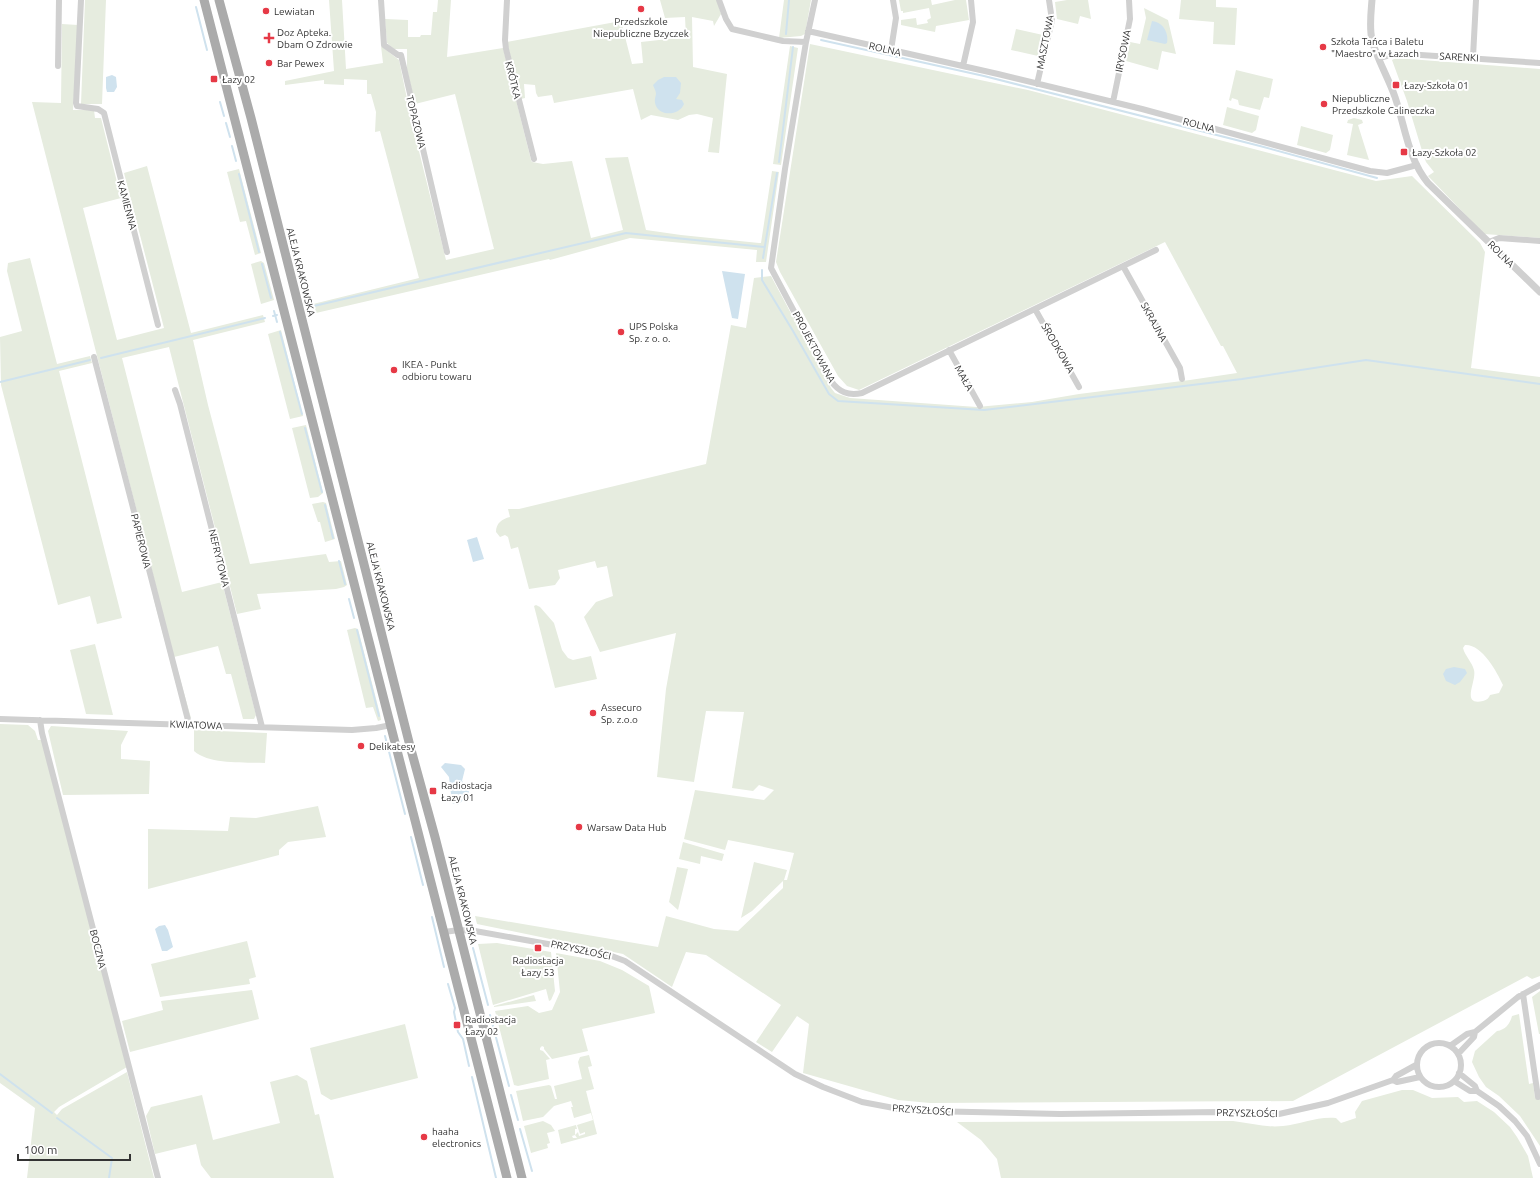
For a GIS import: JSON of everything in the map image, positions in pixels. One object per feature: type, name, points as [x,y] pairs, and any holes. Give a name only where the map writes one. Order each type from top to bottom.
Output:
[{"type":"main road","points":[[204,0],[507,1178]]},
{"type":"main road","name":"ALEJA KRAKOWSKA","points":[[219,0],[522,1178]]},
{"type":"street","points":[[58,66],[59,0]]},
{"type":"street","name":"KAMIENNA","points":[[81,0],[76,99],[77,106],[98,109],[104,113],[158,325]]},
{"type":"street","name":"TOPAZOWA","points":[[381,0],[384,45],[400,55],[447,252]]},
{"type":"street","name":"KRÓTKA","points":[[507,0],[506,49],[534,159]]},
{"type":"street","points":[[719,0],[726,20],[732,29],[783,40],[806,42]]},
{"type":"street","name":"PROJEKTOWANA","points":[[814,0],[775,232],[771,268],[831,381],[841,392],[854,394],[862,393],[1156,250]]},
{"type":"street","points":[[891,50],[896,18],[893,0]]},
{"type":"street","points":[[963,66],[973,22],[971,0]]},
{"type":"street","name":"MASZTOWA","points":[[1037,84],[1052,20],[1049,0]]},
{"type":"street","name":"IRYSOWA","points":[[1113,102],[1130,19],[1129,0]]},
{"type":"street","points":[[1372,0],[1371,31],[1374,47],[1395,98],[1410,150],[1417,165]]},
{"type":"street","points":[[1473,57],[1476,0]]},
{"type":"street","name":"ROLNA","points":[[808,32],[963,66],[1113,102],[1378,173],[1387,173],[1417,165],[1428,183],[1540,292]]},
{"type":"street","name":"SARENKI","points":[[1379,58],[1394,54],[1406,54],[1473,57],[1540,63]]},
{"type":"street","points":[[1489,242],[1499,238],[1540,241]]},
{"type":"street","name":"SKRAJNA","points":[[1123,266],[1180,368],[1182,379]]},
{"type":"street","name":"ŚRODKOWA","points":[[1035,309],[1080,387]]},
{"type":"street","name":"MAŁA","points":[[949,350],[980,406]]},
{"type":"street","name":"PAPIEROWA","points":[[94,357],[189,724]]},
{"type":"street","name":"NEFRYTOWA","points":[[175,390],[180,404],[262,727]]},
{"type":"street","name":"KWIATOWA","points":[[0,717],[40,720],[352,730],[391,725]]},
{"type":"street","name":"BOCZNA","points":[[40,720],[42,733],[158,1178]]},
{"type":"street","name":"PRZYSZŁOŚCI","points":[[444,932],[459,930],[475,931],[554,944],[610,955],[618,958],[625,961],[794,1074],[862,1102],[899,1109],[942,1112],[1060,1114],[1220,1112],[1279,1114],[1328,1103],[1393,1080],[1396,1076],[1416,1065]]},
{"type":"street","points":[[1450,1046],[1467,1034],[1474,1032],[1504,1007],[1523,994],[1540,985]]},
{"type":"street","points":[[1523,994],[1538,1097]]},
{"type":"street","points":[[1458,1054],[1474,1037],[1474,1032]]},
{"type":"street","points":[[1440,1042],[1450,1046],[1458,1054],[1461,1064],[1459,1073],[1454,1081],[1445,1086],[1434,1087],[1420,1077],[1416,1065],[1420,1053],[1427,1046],[1440,1042]]},
{"type":"street","points":[[1459,1073],[1475,1086],[1478,1091],[1498,1106],[1522,1129],[1537,1155],[1540,1164]]},
{"type":"street","name":"PRZYSZŁOŚCI","points":[[1393,1080],[1397,1082],[1420,1077]]},
{"type":"street","points":[[1454,1081],[1470,1091],[1478,1091]]},
{"type":"shaded area","points":[[85,0],[106,0],[102,104],[81,104]]},
{"type":"shaded area","points":[[329,0],[342,0],[346,69],[383,63],[381,46],[399,60],[412,123],[446,260],[494,249],[455,94],[415,104],[407,69],[407,49],[394,49],[387,43],[385,19],[408,20],[408,37],[431,35],[433,12],[437,12],[438,0],[451,0],[447,57],[503,48],[531,160],[532,162],[543,164],[572,161],[591,238],[623,230],[605,158],[628,157],[646,230],[759,243],[761,243],[772,171],[779,172],[766,262],[756,262],[757,250],[630,238],[550,260],[316,313],[313,304],[419,278],[380,131],[375,132],[376,112],[371,94],[367,94],[367,80],[344,79],[344,85],[324,84],[324,80],[285,85],[285,81],[334,71]]},
{"type":"shaded area","points":[[660,0],[717,0],[721,14],[714,26],[713,21],[692,17],[693,67],[727,74],[719,153],[708,152],[713,118],[697,114],[689,115],[678,120],[651,115],[641,120],[633,89],[554,103],[552,95],[538,97],[535,85],[524,84],[525,98],[521,99],[507,42],[621,21],[632,64],[643,63],[641,42],[686,37],[685,17],[665,18]]},
{"type":"shaded area","points":[[784,0],[811,0],[805,34],[801,36],[779,38]]},
{"type":"shaded area","points":[[899,0],[931,0],[932,5],[955,0],[966,0],[969,20],[936,26],[935,32],[901,25],[901,20],[916,18],[917,25],[928,23],[927,20],[931,18],[929,8],[903,13],[903,11],[901,11]]},
{"type":"shaded area","points":[[1067,0],[1088,0],[1091,19],[1080,16],[1078,24],[1057,19],[1055,2]]},
{"type":"shaded area","points":[[1181,0],[1216,0],[1216,7],[1237,8],[1235,45],[1213,44],[1214,22],[1179,19]]},
{"type":"shaded area","points":[[1144,8],[1168,20],[1176,54],[1162,51],[1158,70],[1126,61],[1130,42],[1140,44],[1146,18]]},
{"type":"shaded area","points":[[62,24],[78,25],[73,110],[94,110],[95,118],[101,118],[121,198],[83,208],[117,340],[164,328],[124,173],[147,166],[191,333],[263,315],[265,322],[193,340],[208,405],[250,564],[326,554],[329,562],[341,561],[347,585],[344,587],[336,589],[257,594],[261,609],[237,614],[169,347],[122,358],[182,592],[222,582],[256,715],[254,719],[243,719],[231,674],[226,674],[218,646],[174,657],[191,718],[185,718],[153,596],[158,594],[32,102],[61,103]]},
{"type":"shaded area","points":[[1016,29],[1043,35],[1038,56],[1011,50]]},
{"type":"shaded area","points":[[810,44],[1028,90],[1376,181],[1412,176],[1480,243],[1485,252],[1471,368],[1540,377],[1540,976],[1532,979],[1527,976],[1293,1101],[930,1103],[898,1100],[803,1073],[809,1024],[797,1016],[772,1052],[756,1042],[781,1005],[706,955],[686,952],[672,987],[623,954],[477,924],[475,916],[658,947],[666,916],[714,929],[738,931],[783,888],[783,881],[752,911],[741,918],[754,862],[787,870],[784,880],[787,880],[794,853],[728,840],[725,850],[684,839],[695,790],[764,800],[774,790],[759,785],[753,791],[732,788],[744,712],[706,711],[694,782],[657,777],[666,689],[676,633],[600,652],[584,617],[596,602],[613,596],[607,566],[597,568],[595,561],[558,570],[560,578],[555,585],[529,589],[518,547],[511,549],[508,537],[505,535],[500,537],[496,532],[497,526],[500,522],[510,517],[508,509],[519,509],[706,464],[731,325],[746,328],[754,278],[771,276],[831,388],[835,393],[850,398],[977,407],[1032,402],[1079,394],[1237,373],[1165,242],[859,390],[847,386],[838,376],[780,272],[776,262]],"holes":[[[1465,645],[1477,649],[1488,660],[1503,685],[1499,693],[1490,695],[1488,699],[1483,701],[1476,702],[1472,700],[1471,696],[1474,670],[1463,648]]]},
{"type":"shaded area","points":[[790,46],[798,48],[781,165],[773,164]]},
{"type":"shaded area","points":[[1396,58],[1540,69],[1540,238],[1484,234],[1428,176],[1434,172],[1426,162],[1423,154],[1407,101],[1392,60]]},
{"type":"shaded area","points":[[1236,70],[1273,79],[1269,98],[1264,97],[1260,110],[1239,105],[1238,100],[1232,98],[1231,101],[1229,100]]},
{"type":"shaded area","points":[[1227,107],[1259,116],[1256,130],[1252,133],[1223,125]]},
{"type":"shaded area","points":[[1354,118],[1362,120],[1363,123],[1358,125],[1369,160],[1347,155],[1353,124],[1347,123],[1348,120]]},
{"type":"shaded area","points":[[1301,126],[1333,135],[1330,150],[1326,153],[1297,145]]},
{"type":"shaded area","points":[[239,169],[261,253],[255,255],[246,221],[240,222],[227,172]]},
{"type":"shaded area","points":[[30,258],[57,364],[90,356],[92,363],[59,371],[122,618],[97,624],[90,596],[58,605],[1,385],[0,337],[22,331],[7,271],[8,263]]},
{"type":"shaded area","points":[[261,261],[264,263],[274,300],[261,304],[251,264]]},
{"type":"shaded area","points":[[281,330],[303,416],[290,419],[268,334]]},
{"type":"shaded area","points":[[306,425],[323,493],[318,497],[310,498],[292,428]]},
{"type":"shaded area","points":[[323,502],[326,503],[335,539],[325,542],[320,522],[318,522],[312,504]]},
{"type":"shaded area","points":[[376,549],[385,585],[381,587],[371,552]]},
{"type":"shaded area","points":[[536,605],[540,607],[554,623],[562,650],[568,658],[573,660],[591,656],[597,679],[555,688],[534,606]]},
{"type":"shaded area","points":[[355,628],[358,629],[380,714],[381,720],[378,721],[373,707],[366,708],[347,630]]},
{"type":"shaded area","points":[[95,644],[113,715],[86,714],[70,650]]},
{"type":"shaded area","points":[[0,724],[28,725],[35,731],[38,740],[42,740],[127,1067],[59,1107],[54,1112],[57,1115],[62,1109],[127,1072],[154,1178],[27,1178],[35,1108],[0,1083]]},
{"type":"shaded area","points":[[51,726],[128,731],[121,745],[121,759],[150,761],[149,794],[63,795],[48,731]]},
{"type":"shaded area","points":[[194,730],[267,733],[265,763],[228,762],[209,759],[194,751]]},
{"type":"shaded area","points":[[318,806],[326,837],[288,842],[279,850],[279,855],[148,889],[148,829],[228,831],[230,817],[256,818]]},
{"type":"shaded area","points":[[683,842],[724,854],[722,861],[701,856],[700,864],[679,859]]},
{"type":"shaded area","points":[[677,867],[688,869],[678,910],[669,902]]},
{"type":"shaded area","points":[[247,941],[256,977],[249,979],[250,984],[160,997],[151,964]]},
{"type":"shaded area","points":[[497,943],[551,952],[555,991],[551,1000],[549,1001],[546,989],[493,1005],[478,944]]},
{"type":"shaded area","points":[[556,953],[600,961],[622,970],[649,986],[655,1013],[582,1029],[588,1051],[552,1059],[542,1046],[540,1050],[543,1051],[550,1059],[546,1060],[549,1079],[518,1086],[514,1085],[495,1011],[528,1006],[539,1013],[552,1010],[560,992]]},
{"type":"shaded area","points":[[252,990],[259,1019],[130,1052],[122,1021],[163,1010],[161,1001]]},
{"type":"shaded area","points":[[1540,991],[1540,1034],[1539,1034],[1532,997]]},
{"type":"shaded area","points":[[534,995],[536,1001],[494,1007],[494,1006]]},
{"type":"shaded area","points":[[1519,1014],[1529,1084],[1533,1083],[1535,1098],[1540,1097],[1540,1146],[1520,1116],[1499,1096],[1486,1087],[1479,1077],[1472,1062],[1475,1051],[1497,1031],[1507,1026],[1512,1016]]},
{"type":"shaded area","points":[[405,1024],[418,1078],[331,1100],[321,1094],[310,1048]]},
{"type":"shaded area","points":[[589,1055],[592,1066],[588,1067],[594,1089],[586,1091],[597,1134],[561,1144],[558,1130],[576,1125],[577,1129],[575,1129],[575,1135],[578,1132],[579,1136],[585,1134],[585,1132],[580,1134],[577,1125],[593,1120],[591,1113],[574,1118],[571,1101],[554,1106],[543,1117],[523,1121],[516,1091],[549,1085],[551,1086],[555,1099],[557,1099],[554,1086],[582,1079],[578,1062],[580,1057]]},
{"type":"shaded area","points":[[297,1075],[307,1081],[315,1115],[319,1114],[334,1178],[211,1178],[201,1165],[196,1144],[155,1154],[146,1116],[151,1107],[202,1095],[213,1140],[280,1123],[270,1082]]},
{"type":"shaded area","points":[[1402,1090],[1413,1090],[1432,1098],[1458,1097],[1464,1102],[1477,1101],[1494,1112],[1510,1127],[1517,1137],[1528,1156],[1533,1178],[1001,1178],[997,1159],[981,1140],[957,1122],[1233,1121],[1264,1126],[1277,1126],[1290,1125],[1316,1119],[1336,1118],[1341,1123],[1356,1118],[1355,1112],[1362,1101]]},
{"type":"shaded area","points":[[543,1121],[551,1125],[555,1131],[547,1133],[550,1143],[547,1144],[548,1148],[531,1153],[524,1126]]},
{"type":"water","points":[[1152,21],[1159,23],[1162,26],[1167,35],[1167,43],[1165,44],[1147,40]]},
{"type":"water","points":[[112,75],[116,77],[117,87],[114,92],[107,92],[106,77]]},
{"type":"water","points":[[664,77],[676,77],[681,83],[680,93],[676,99],[682,100],[684,104],[682,108],[675,112],[662,112],[658,110],[655,104],[656,93],[653,85]]},
{"type":"water","points":[[722,271],[745,274],[738,319],[732,318]]},
{"type":"water","points":[[477,537],[484,559],[473,562],[467,540]]},
{"type":"water","points":[[1454,667],[1465,669],[1467,673],[1460,682],[1455,685],[1446,681],[1443,674],[1446,669]]},
{"type":"water","points":[[445,763],[461,765],[465,769],[462,781],[467,786],[469,792],[458,805],[452,803],[449,777],[441,767]]},
{"type":"water","points":[[165,925],[173,947],[167,951],[162,951],[155,929],[159,926]]},
{"type":"waterway","points":[[786,34],[789,0]]},
{"type":"waterway","points":[[196,7],[207,50]]},
{"type":"waterway","points":[[821,40],[984,76],[1260,146],[1377,178]]},
{"type":"waterway","points":[[779,162],[793,47]]},
{"type":"waterway","points":[[220,102],[224,116]]},
{"type":"waterway","points":[[226,123],[230,137]]},
{"type":"waterway","points":[[232,146],[236,161]]},
{"type":"waterway","points":[[763,258],[777,173]]},
{"type":"waterway","points":[[239,174],[259,252]]},
{"type":"waterway","points":[[314,306],[626,233],[765,247]]},
{"type":"waterway","points":[[262,264],[271,298]]},
{"type":"waterway","points":[[762,270],[762,280],[829,394],[838,401],[984,410],[1242,379],[1366,360],[1540,384]]},
{"type":"waterway","points":[[274,311],[277,322]]},
{"type":"waterway","points":[[273,316],[277,315]]},
{"type":"waterway","points":[[101,358],[265,318]]},
{"type":"waterway","points":[[280,332],[302,414]]},
{"type":"waterway","points":[[0,382],[90,360]]},
{"type":"waterway","points":[[305,428],[322,492]]},
{"type":"waterway","points":[[325,505],[333,538]]},
{"type":"waterway","points":[[339,561],[345,584]]},
{"type":"waterway","points":[[349,599],[354,618]]},
{"type":"waterway","points":[[357,630],[379,716]]},
{"type":"waterway","points":[[385,736],[405,814]]},
{"type":"waterway","points":[[411,837],[423,885]]},
{"type":"waterway","points":[[432,917],[444,967]]},
{"type":"waterway","points":[[473,948],[488,1005]]},
{"type":"waterway","points":[[448,984],[455,1008],[454,1012],[458,1032],[463,1039],[469,1066]]},
{"type":"waterway","points":[[490,1015],[509,1086]]},
{"type":"waterway","points":[[0,1074],[52,1113]]},
{"type":"waterway","points":[[472,1077],[496,1178]]},
{"type":"waterway","points":[[511,1095],[518,1120]]},
{"type":"waterway","points":[[57,1118],[112,1158],[109,1178]]},
{"type":"waterway","points":[[520,1129],[532,1171]]},
{"type":"place","name":"Przedszkole Niepubliczne Bzyczek","points":[[641,9]]},
{"type":"place","name":"Lewiatan","points":[[266,11]]},
{"type":"place","name":"Doz Apteka. Dbam O Zdrowie","points":[[269,38]]},
{"type":"place","name":"Szkoła Tańca i Baletu \"Maestro\" w Łazach","points":[[1323,47]]},
{"type":"place","name":"Bar Pewex","points":[[269,63]]},
{"type":"place","name":"Łazy 02","points":[[214,79]]},
{"type":"place","name":"Łazy-Szkoła 01","points":[[1396,85]]},
{"type":"place","name":"Niepubliczne Przedszkole Calineczka","points":[[1324,104]]},
{"type":"place","name":"Łazy-Szkoła 02","points":[[1404,152]]},
{"type":"place","name":"UPS Polska Sp. z o. o.","points":[[621,332]]},
{"type":"place","name":"IKEA - Punkt odbioru towaru","points":[[394,370]]},
{"type":"place","name":"Assecuro Sp. z.o.o","points":[[593,713]]},
{"type":"place","name":"Delikatesy","points":[[361,746]]},
{"type":"place","name":"Radiostacja Łazy 01","points":[[433,791]]},
{"type":"place","name":"Warsaw Data Hub","points":[[579,827]]},
{"type":"place","name":"Radiostacja Łazy 53","points":[[538,948]]},
{"type":"place","name":"Radiostacja Łazy 02","points":[[457,1025]]},
{"type":"place","name":"haaha electronics","points":[[424,1137]]}]
